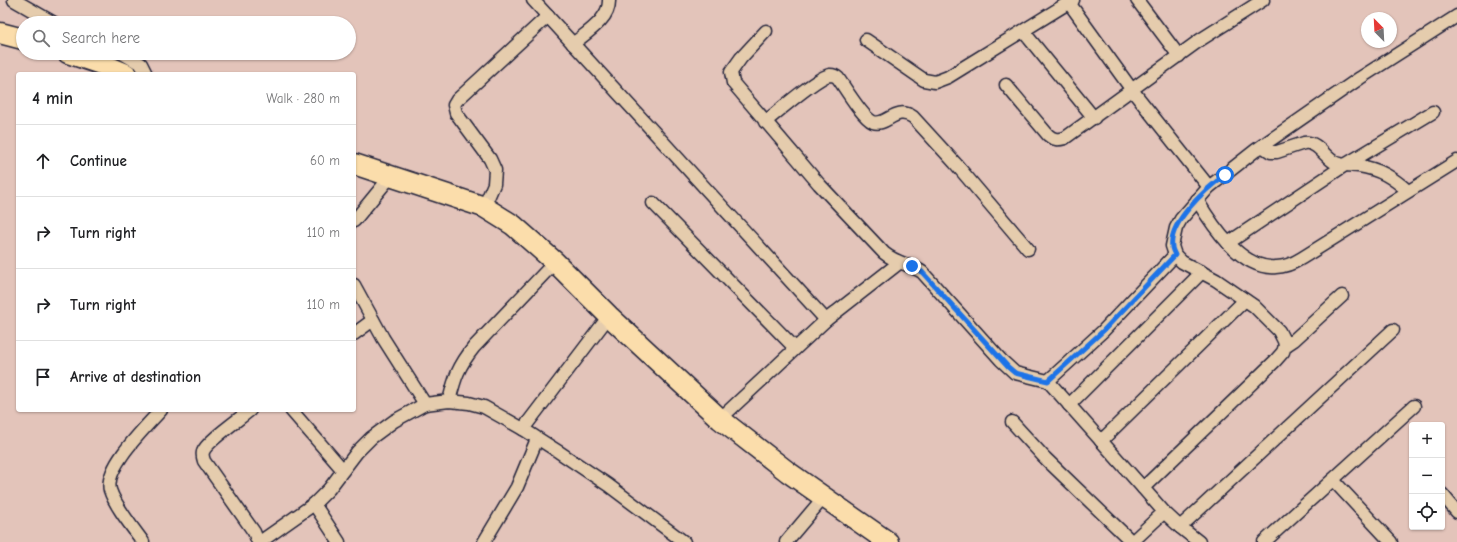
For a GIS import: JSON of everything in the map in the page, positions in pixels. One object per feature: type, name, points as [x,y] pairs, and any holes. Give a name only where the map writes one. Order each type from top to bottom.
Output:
[{"type":"main road","points":[[0,33],[16,37]]},
{"type":"main road","points":[[89,60],[121,72]]},
{"type":"main road","points":[[356,165],[484,207],[513,225],[555,262],[609,316],[720,419],[788,472],[888,542]]},
{"type":"street","points":[[14,0],[42,16]]},
{"type":"street","points":[[533,0],[826,320]]},
{"type":"street","points":[[573,44],[602,19],[608,10],[609,0]]},
{"type":"street","points":[[1136,0],[1179,56]]},
{"type":"street","points":[[1006,85],[1052,139],[1060,140],[1094,118],[1200,40],[1263,0]]},
{"type":"street","points":[[866,40],[924,80],[935,82],[948,78],[1070,1],[1132,90],[1209,187]]},
{"type":"street","points":[[484,207],[494,184],[495,170],[490,159],[456,113],[454,105],[457,100],[548,16]]},
{"type":"street","points":[[1143,488],[1283,352],[1285,346],[1279,331],[1264,315],[1216,280],[1182,262],[1175,255],[1172,246],[1176,228],[1209,187],[1262,146],[1360,78],[1457,16]]},
{"type":"street","points":[[1023,31],[1094,118]]},
{"type":"street","points":[[766,32],[741,58],[731,72],[733,83],[765,122],[819,184],[884,253],[891,259],[912,266],[922,272],[1001,360],[1015,373],[1048,381],[1164,512],[1199,542]]},
{"type":"street","points":[[133,60],[140,64],[145,72]]},
{"type":"street","points":[[765,122],[819,80],[829,75],[834,76],[838,78],[864,115],[872,121],[882,122],[897,114],[903,113],[909,114],[913,117],[955,163],[1028,250]]},
{"type":"street","points":[[1228,243],[1345,165],[1433,112]]},
{"type":"street","points":[[1262,146],[1271,152],[1277,152],[1304,142],[1308,142],[1315,145],[1336,164],[1374,169],[1385,173],[1408,191]]},
{"type":"street","points":[[1197,200],[1213,226],[1228,243],[1245,258],[1260,265],[1275,268],[1287,266],[1302,258],[1457,161]]},
{"type":"street","points":[[356,219],[391,176]]},
{"type":"street","points":[[653,204],[795,348]]},
{"type":"street","points":[[1048,381],[1103,331],[1175,255]]},
{"type":"street","points":[[449,401],[458,370],[464,359],[555,262]]},
{"type":"street","points":[[720,419],[826,320],[900,263]]},
{"type":"street","points":[[1069,405],[1202,272]]},
{"type":"street","points":[[356,289],[383,338],[425,404]]},
{"type":"street","points":[[1285,346],[1294,340],[1342,296]]},
{"type":"street","points":[[1101,441],[1245,300]]},
{"type":"street","points":[[523,429],[609,316]]},
{"type":"street","points":[[356,333],[373,320]]},
{"type":"street","points":[[1180,527],[1393,330]]},
{"type":"street","points":[[248,412],[210,442],[203,451],[202,456],[254,532],[259,542],[314,504],[329,489],[357,452],[371,438],[394,421],[425,404],[449,401],[469,403],[484,407],[523,429],[608,485],[684,542]]},
{"type":"street","points":[[1264,542],[1414,406]]},
{"type":"street","points":[[143,542],[114,499],[109,481],[120,457],[159,412]]},
{"type":"street","points":[[293,412],[343,470]]},
{"type":"street","points":[[1012,422],[1045,458],[1132,542],[1164,512]]},
{"type":"street","points":[[484,542],[518,487],[537,439]]},
{"type":"street","points":[[1333,480],[1391,542]]},
{"type":"street","points":[[786,542],[824,497]]},
{"type":"street","points":[[1445,498],[1457,512]]},
{"type":"street","points":[[314,504],[339,542]]},
{"type":"route","points":[[912,266],[922,272],[1001,360],[1015,373],[1048,381],[1103,331],[1175,255],[1172,246],[1173,237],[1181,219],[1209,187],[1225,175]]}]
